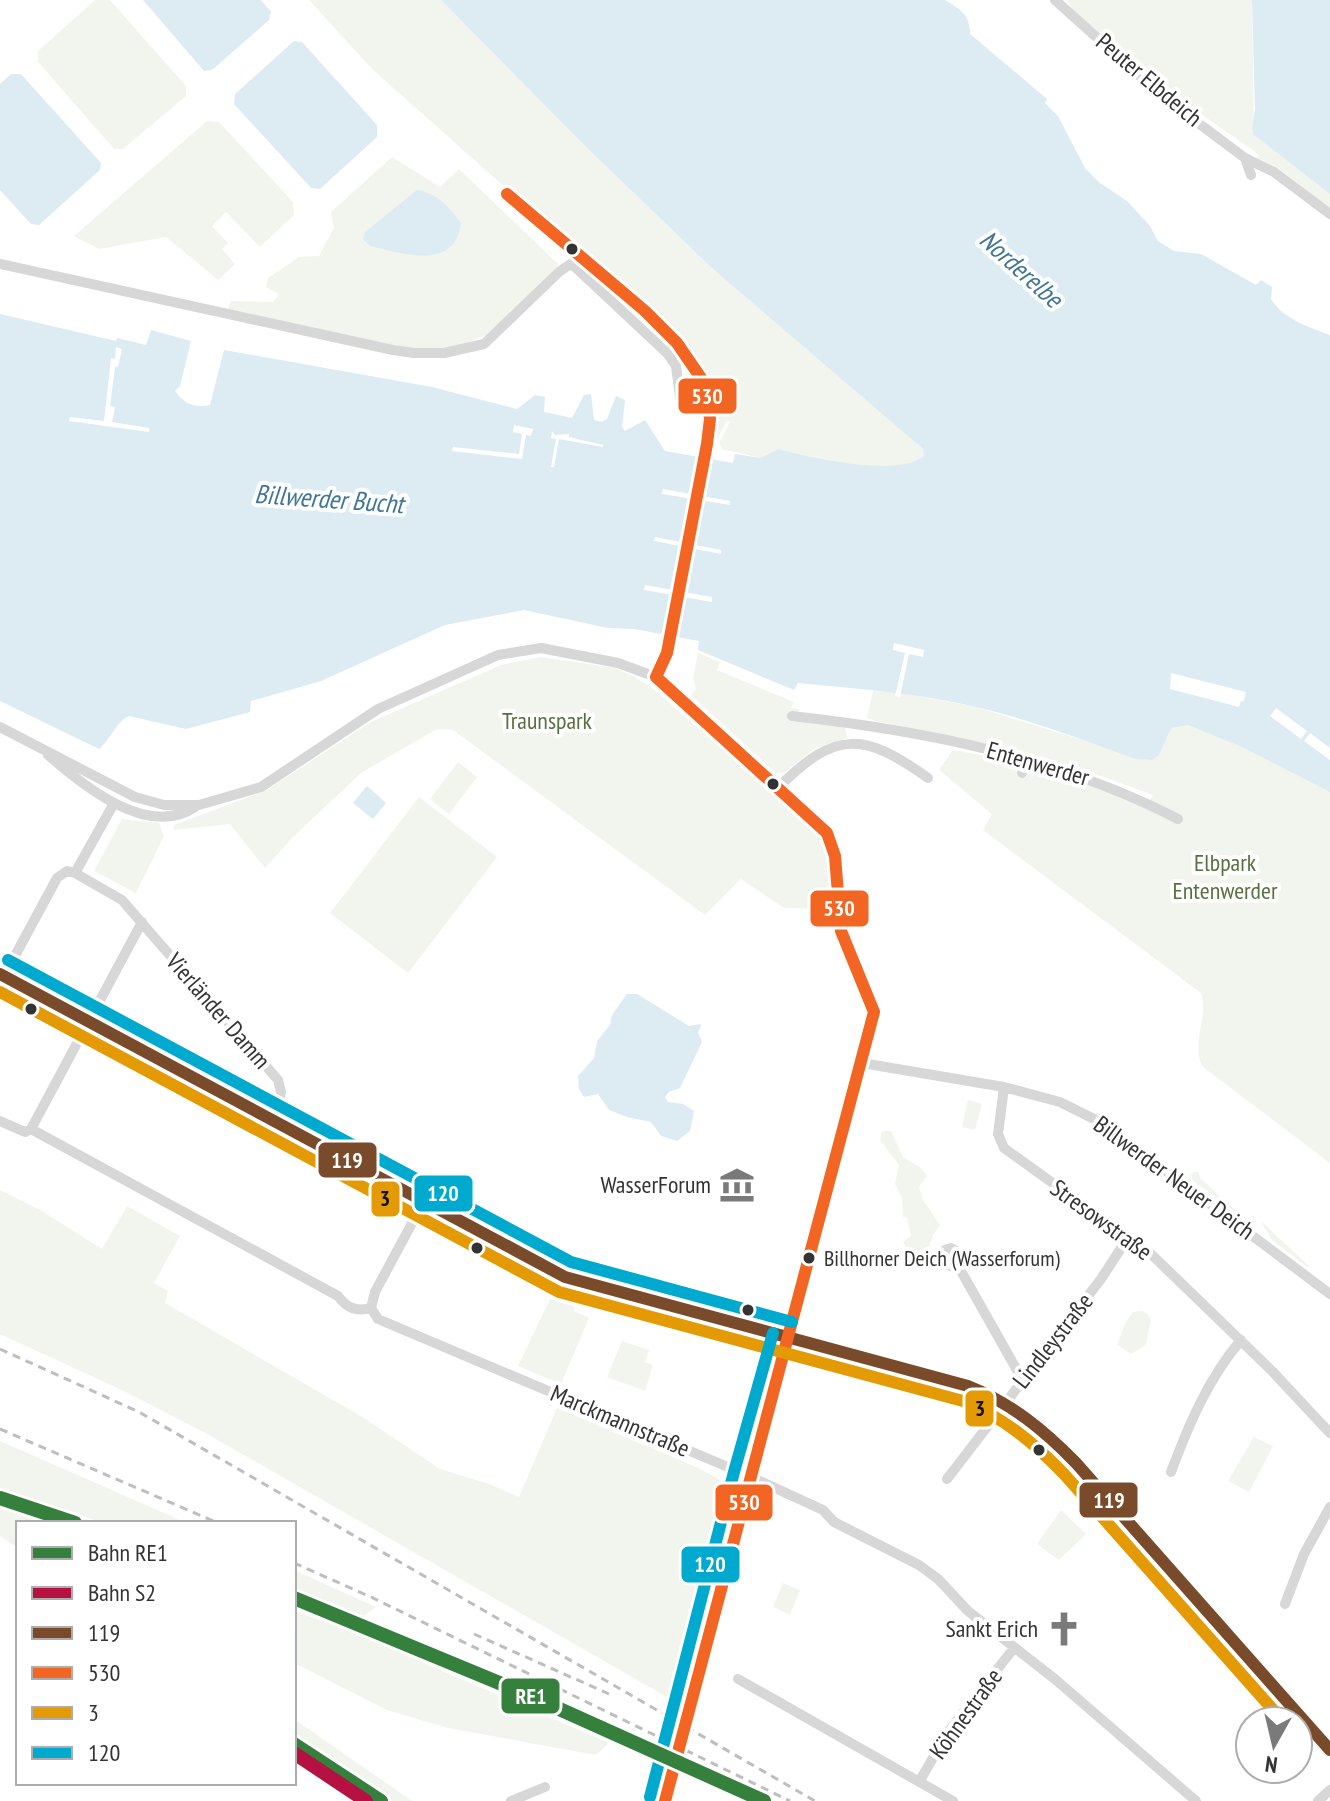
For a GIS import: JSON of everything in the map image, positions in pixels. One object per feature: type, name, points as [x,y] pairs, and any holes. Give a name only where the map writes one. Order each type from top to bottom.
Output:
[{"type":"street","name":"Peuter Elbdeich","points":[[1055,0],[1162,96],[1245,158],[1274,172],[1330,214]]},
{"type":"street","points":[[1245,158],[1251,175]]},
{"type":"street","points":[[547,231],[667,353],[676,366],[680,397]]},
{"type":"street","points":[[0,264],[393,350],[426,354],[457,352],[484,344],[559,272],[576,261]]},
{"type":"street","points":[[576,261],[600,272],[685,352],[695,367],[710,409],[670,636],[664,663],[656,677]]},
{"type":"street","points":[[0,727],[135,797],[164,805],[199,805],[261,787],[378,709],[498,655],[541,648],[618,663],[656,677],[818,823],[834,846],[841,931],[874,1008],[862,1063],[749,1476],[665,1801]]},
{"type":"street","name":"Entenwerder","points":[[792,716],[890,729],[1028,759],[1116,789],[1178,819]]},
{"type":"street","points":[[879,747],[890,729]]},
{"type":"street","points":[[34,744],[113,805],[164,816],[185,814],[199,805]]},
{"type":"street","points":[[779,787],[803,763],[822,752],[850,745],[879,747],[928,778]]},
{"type":"street","points":[[1022,773],[1028,759]]},
{"type":"street","points":[[113,805],[75,873],[67,871],[57,878],[2,975],[565,1277],[968,1386],[1005,1402],[1044,1432],[1076,1463],[1330,1750]]},
{"type":"street","name":"Vierländer Damm","points":[[75,873],[122,900],[278,1080],[281,1092],[275,1122]]},
{"type":"street","points":[[31,1129],[142,922]]},
{"type":"street","name":"Billwerder Neuer Deich","points":[[862,1063],[1004,1087],[1060,1102],[1102,1123],[1330,1294]]},
{"type":"street","name":"Stresowstraße","points":[[1004,1087],[998,1134],[1004,1148],[1150,1253],[1241,1340],[1330,1433]]},
{"type":"street","name":"Marckmannstraße","points":[[0,1121],[25,1132],[31,1129],[338,1296],[347,1306],[360,1310],[371,1308],[378,1319],[823,1510],[834,1522],[919,1565],[938,1579],[968,1611],[1056,1680],[1196,1801]]},
{"type":"street","points":[[371,1308],[375,1292],[424,1201]]},
{"type":"street","name":"Lindleystraße","points":[[947,1479],[1101,1279],[1127,1239]]},
{"type":"street","points":[[957,1264],[1022,1379]]},
{"type":"street","points":[[1171,1472],[1204,1394],[1241,1340]]},
{"type":"street","points":[[1285,1604],[1304,1554],[1330,1507]]},
{"type":"street","name":"Köhnestraße","points":[[919,1782],[948,1732],[1014,1648]]},
{"type":"street","points":[[738,1679],[953,1801]]},
{"type":"street","points":[[511,1801],[545,1787]]},
{"type":"street","points":[[1318,1801],[1330,1790]]},
{"type":"green space","points":[[95,0],[110,0],[186,86],[186,96],[123,149],[114,149],[38,62],[38,51]]},
{"type":"green space","points":[[309,0],[441,0],[584,145],[713,269],[923,449],[924,456],[911,462],[875,466],[832,461],[778,449],[761,458],[722,449],[719,443],[730,422],[727,421],[717,439],[714,439],[712,398],[707,378],[682,343],[609,274],[561,237],[372,69]]},
{"type":"green space","points":[[1067,0],[1252,0],[1254,135],[1330,194],[1330,208],[1278,168],[1258,158],[1258,154],[1194,109],[1125,52],[1118,51],[1073,10]]},
{"type":"green space","points":[[207,121],[219,122],[293,202],[294,215],[260,247],[226,212],[212,226],[228,243],[222,249],[235,264],[218,280],[166,237],[99,249],[74,236]]},
{"type":"green space","points":[[392,157],[440,187],[459,169],[559,265],[486,335],[455,348],[417,352],[228,309],[231,301],[273,302],[279,294],[266,287],[268,278],[299,257],[319,256],[334,228],[331,212]]},
{"type":"green space","points":[[698,653],[720,662],[717,670],[794,702],[791,708],[799,709],[799,713],[845,726],[847,738],[815,748],[785,772],[776,773],[691,695],[696,689],[693,679]]},
{"type":"green space","name":"Traunspark","points":[[541,657],[615,668],[652,688],[822,835],[826,844],[831,897],[816,909],[784,908],[741,879],[705,915],[453,730],[437,729],[361,773],[265,868],[230,824],[174,830],[174,825],[267,790],[371,722],[501,665]]},
{"type":"green space","name":"Elbpark Entenwerder","points":[[873,691],[896,692],[976,707],[1147,760],[1152,760],[1170,715],[1330,784],[1330,1163],[1203,1067],[1198,1050],[1203,1012],[1201,993],[983,830],[992,814],[939,770],[953,750],[1033,764],[1148,804],[1153,795],[1082,769],[867,718]]},
{"type":"green space","points":[[458,762],[477,777],[449,814],[430,799]]},
{"type":"green space","points":[[419,797],[497,857],[408,973],[330,913]]},
{"type":"green space","points":[[122,819],[159,823],[164,836],[136,893],[94,871]]},
{"type":"green space","points":[[968,1100],[982,1104],[975,1130],[962,1127]]},
{"type":"green space","points":[[882,1131],[891,1131],[903,1157],[921,1168],[927,1176],[919,1187],[923,1200],[940,1225],[927,1253],[909,1252],[903,1242],[911,1236],[907,1218],[903,1217],[902,1198],[895,1184],[899,1165],[880,1140]]},
{"type":"green space","points":[[1194,1172],[1198,1172],[1201,1179],[1244,1218],[1192,1180]]},
{"type":"green space","points":[[0,1190],[42,1211],[102,1249],[127,1206],[180,1236],[154,1283],[168,1291],[165,1303],[364,1418],[440,1469],[519,1497],[557,1408],[696,1467],[734,1487],[681,1705],[207,1434],[126,1392],[0,1334]]},
{"type":"green space","points":[[1260,1220],[1309,1266],[1272,1240]]},
{"type":"green space","points":[[550,1299],[575,1307],[574,1311],[589,1318],[561,1384],[518,1366]]},
{"type":"green space","points":[[1142,1311],[1151,1320],[1146,1345],[1131,1354],[1117,1345],[1133,1312]]},
{"type":"green space","points":[[622,1341],[649,1350],[645,1362],[653,1365],[645,1391],[607,1377]]},
{"type":"green space","points":[[1254,1437],[1273,1446],[1249,1492],[1228,1481]]},
{"type":"green space","points":[[0,1441],[182,1521],[98,1521],[0,1488]]},
{"type":"green space","points":[[0,1508],[37,1521],[16,1521],[16,1547],[0,1536]]},
{"type":"green space","points":[[1061,1510],[1086,1534],[1059,1560],[1037,1544]]},
{"type":"green space","points":[[296,1571],[376,1607],[364,1616],[296,1591]]},
{"type":"green space","points":[[783,1583],[800,1590],[790,1615],[773,1607]]},
{"type":"green space","points":[[296,1612],[348,1630],[609,1743],[596,1755],[448,1728],[387,1710],[296,1664]]},
{"type":"green space","points":[[296,1720],[412,1801],[392,1801],[296,1738]]},
{"type":"water","points":[[143,0],[261,0],[271,12],[269,20],[212,70],[204,71]]},
{"type":"water","points":[[441,0],[945,0],[960,10],[966,17],[970,34],[1047,99],[1045,103],[1058,116],[1085,168],[1100,183],[1127,201],[1150,226],[1158,241],[1174,251],[1201,254],[1256,285],[1261,280],[1272,287],[1271,299],[1282,312],[1297,322],[1330,335],[1330,792],[1242,747],[1188,725],[1171,728],[1159,755],[1152,760],[1136,759],[1037,724],[954,702],[798,683],[794,690],[698,650],[699,641],[634,629],[608,628],[524,610],[445,625],[321,681],[251,701],[250,712],[186,729],[129,716],[120,722],[99,749],[0,701],[0,314],[116,341],[117,338],[146,345],[151,330],[191,341],[180,386],[175,391],[186,402],[199,406],[210,405],[224,350],[432,387],[517,409],[535,395],[545,397],[544,412],[572,418],[584,395],[591,394],[594,420],[601,422],[607,419],[616,396],[625,400],[622,427],[625,431],[645,420],[665,451],[733,463],[735,454],[761,458],[778,449],[831,461],[874,466],[911,462],[924,456],[923,449],[713,269],[584,145]],"holes":[[[663,489],[730,501],[730,505],[662,494]],[[655,537],[721,550],[721,554],[654,541]],[[645,585],[712,597],[712,602],[644,590]]]},
{"type":"water","points":[[1252,0],[1330,0],[1330,194],[1254,135]]},
{"type":"water","points":[[294,41],[302,42],[377,125],[377,137],[320,189],[311,188],[234,104],[235,94]]},
{"type":"water","points":[[11,74],[21,74],[101,163],[100,170],[39,225],[31,224],[0,190],[0,84]]},
{"type":"water","points":[[417,190],[431,194],[442,202],[461,223],[457,238],[449,248],[426,256],[370,246],[363,239],[365,232]]},
{"type":"water","points":[[367,786],[386,803],[373,819],[353,803]]},
{"type":"water","points":[[627,994],[637,994],[689,1026],[701,1026],[698,1032],[702,1042],[680,1088],[665,1097],[668,1102],[683,1104],[694,1111],[690,1131],[677,1141],[661,1136],[651,1122],[609,1110],[598,1094],[584,1097],[579,1089],[578,1076],[594,1058],[597,1041]]},
{"type":"pier","points":[[116,347],[122,349],[118,367],[115,367],[110,406],[115,407],[112,422],[149,428],[149,432],[69,421],[70,417],[104,421],[111,358],[115,359]]},
{"type":"pier","points":[[514,425],[533,429],[531,436],[526,435],[522,459],[452,451],[453,447],[519,454],[522,434],[513,432]]},
{"type":"pier","points":[[552,431],[555,435],[569,434],[569,437],[603,447],[559,439],[554,467],[551,467],[556,439],[551,438]]},
{"type":"pier","points":[[698,455],[709,457],[675,637],[664,635]]},
{"type":"pier","points":[[894,643],[924,650],[923,657],[909,654],[900,697],[895,696],[905,653],[893,650]]},
{"type":"pier","points":[[1171,673],[1246,692],[1244,701],[1239,707],[1170,689]]},
{"type":"pier","points":[[1276,708],[1307,731],[1301,739],[1270,716]]},
{"type":"pier","points":[[1310,733],[1330,748],[1330,760],[1304,741]]},
{"type":"railway","points":[[0,1349],[139,1412],[815,1801]]},
{"type":"railway","points":[[0,1429],[213,1521]]},
{"type":"railway","points":[[296,1564],[371,1597],[790,1801]]},
{"type":"railway","points":[[474,1634],[609,1694]]},
{"type":"rail line","name":"RE1","points":[[0,1498],[69,1521]]},
{"type":"rail line","name":"RE1","points":[[296,1599],[526,1694],[764,1801]]},
{"type":"rail line","name":"RE1","points":[[296,1745],[381,1801]]},
{"type":"rail line","name":"S2","points":[[296,1754],[366,1801]]},
{"type":"transit line","name":"530","points":[[507,194],[645,311],[677,343],[701,378],[707,394],[710,419],[707,444],[667,653],[656,677]]},
{"type":"transit line","name":"530","points":[[656,677],[827,833],[835,856],[841,931],[874,1012],[665,1801]]},
{"type":"transit line","name":"120","points":[[8,960],[571,1262],[792,1322]]},
{"type":"transit line","name":"119","points":[[0,974],[565,1277],[968,1386],[1013,1409],[1052,1439],[1076,1463],[1330,1750]]},
{"type":"transit line","name":"3","points":[[0,992],[559,1292],[963,1401],[991,1415],[1029,1441],[1064,1474],[1269,1705]]},
{"type":"transit line","name":"120","points":[[650,1797],[773,1333]]},
{"type":"place","name":"WasserForum","points":[[737,1185]]},
{"type":"place","name":"Billhorner Deich (Wasserforum)","points":[[809,1258]]},
{"type":"place","name":"Sankt Erich","points":[[1064,1629]]},
{"type":"water label","name":"Norderelbe","points":[[1021,269]]},
{"type":"water label","name":"Billwerder Bucht","points":[[329,499]]}]
